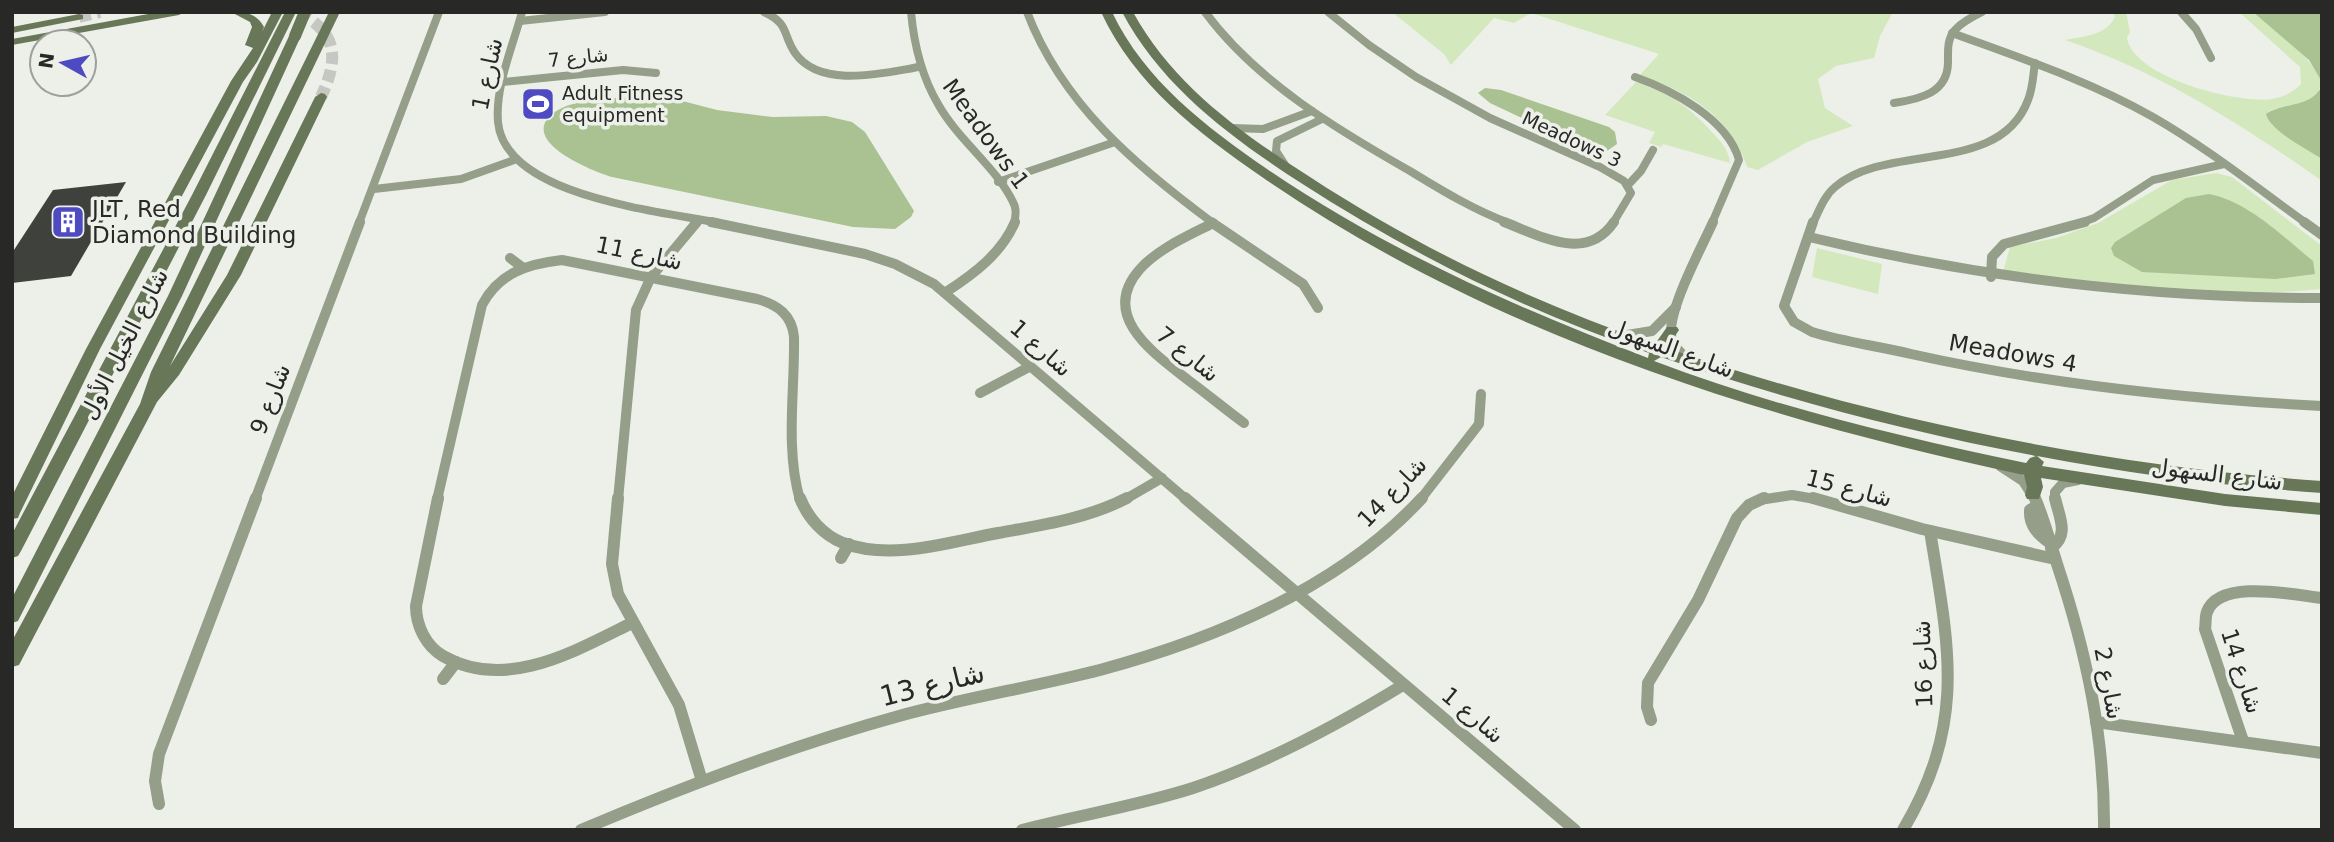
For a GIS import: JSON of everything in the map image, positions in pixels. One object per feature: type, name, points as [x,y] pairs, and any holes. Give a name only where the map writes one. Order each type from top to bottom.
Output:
[{"type":"main road","points":[[12,20],[55,12]]},
{"type":"main road","points":[[77,28],[140,12]]},
{"type":"main road","points":[[90,28],[179,12]]},
{"type":"main road","points":[[236,12],[254,20],[257,27],[237,81]]},
{"type":"main road","points":[[12,513],[93,349],[237,81],[255,55],[278,12]]},
{"type":"main road","name":"شارع الخيل الأول","points":[[12,551],[290,12]]},
{"type":"main road","name":"شارع الخيل الأول","points":[[12,616],[169,307],[305,12]]},
{"type":"main road","points":[[12,659],[148,404],[159,372],[335,12]]},
{"type":"main road","name":"شارع السهول","points":[[1106,12],[1125,49],[1153,81],[1214,135],[1273,179],[1345,225],[1424,268],[1548,326],[1637,361],[1770,406],[1865,433],[1991,462],[2089,479],[2232,500],[2322,509]]},
{"type":"main road","name":"شارع السهول","points":[[1127,12],[1137,32],[1165,69],[1232,128],[1287,169],[1354,211],[1441,259],[1556,311],[1660,351],[1792,394],[1920,427],[2055,454],[2188,474],[2322,487]]},
{"type":"main road","points":[[12,30],[79,17]]},
{"type":"main road","points":[[148,404],[174,371],[233,275],[321,97]]},
{"type":"main road","points":[[1548,326],[1644,356],[1654,356],[1660,351],[1672,330]]},
{"type":"main road","points":[[2035,500],[2031,469],[2036,462],[2188,474]]},
{"type":"street","name":"شارع 9","points":[[159,804],[155,780],[159,754],[439,12]]},
{"type":"street","name":"شارع 7","points":[[521,17],[605,12]]},
{"type":"street","points":[[764,12],[779,20],[788,29],[792,47],[801,60],[821,70],[863,74],[919,67]]},
{"type":"street","name":"Meadows 1","points":[[911,12],[914,50],[919,67],[951,125],[1014,203],[1016,219],[1013,227],[985,264],[946,292]]},
{"type":"street","points":[[1027,12],[1040,49],[1055,75],[1115,142],[1213,223],[1303,284],[1318,308]]},
{"type":"street","name":"Meadows 3","points":[[1205,12],[1209,21],[1242,54],[1322,119],[1460,198],[1561,244],[1582,246],[1600,240],[1631,193],[1628,185],[1620,178],[1486,116],[1418,77],[1342,25],[1328,12]]},
{"type":"street","points":[[1894,103],[1916,100],[1940,87],[1946,78],[1946,55],[1952,33],[1959,24],[1982,12]]},
{"type":"street","points":[[2181,12],[2196,29],[2211,58]]},
{"type":"street","name":"شارع 1","points":[[521,17],[503,82],[497,122],[503,141],[517,159],[538,176],[579,194],[865,254],[908,270],[946,292],[1030,367],[1296,590],[1403,685],[1575,830]]},
{"type":"street","points":[[1952,33],[2094,87],[2144,112],[2191,140],[2322,235]]},
{"type":"street","name":"Meadows 4","points":[[2035,63],[2027,103],[2019,118],[2005,131],[1962,151],[1880,166],[1847,178],[1825,198],[1783,305],[1794,322],[1811,330],[1951,362],[2068,383],[2247,403],[2322,406]]},
{"type":"street","name":"شارع 7","points":[[503,82],[623,70],[656,73]]},
{"type":"street","points":[[1635,77],[1670,89],[1697,106],[1730,142],[1740,160],[1676,307],[1672,330],[1674,343],[1690,361]]},
{"type":"street","points":[[1232,128],[1250,131],[1271,129],[1311,111]]},
{"type":"street","points":[[1287,169],[1276,151],[1278,141],[1322,119]]},
{"type":"street","points":[[1271,129],[1282,137]]},
{"type":"street","points":[[998,182],[1115,142]]},
{"type":"street","points":[[1628,185],[1641,171],[1653,150]]},
{"type":"street","points":[[374,188],[461,178],[517,159]]},
{"type":"street","points":[[1992,276],[1992,257],[2004,244],[2058,231],[2094,218],[2153,180],[2224,164]]},
{"type":"street","points":[[698,220],[651,277],[636,310],[612,548],[614,579],[632,624],[679,705],[702,781]]},
{"type":"street","name":"شارع 7","points":[[1213,223],[1147,260],[1130,282],[1125,308],[1135,334],[1144,346],[1244,423]]},
{"type":"street","points":[[1809,237],[1903,260],[1992,276],[2145,294],[2322,298]]},
{"type":"street","points":[[510,258],[522,267]]},
{"type":"street","name":"شارع 11","points":[[632,624],[564,656],[526,668],[488,670],[456,662],[432,647],[424,637],[416,612],[416,598],[482,305],[491,288],[522,267],[562,260],[767,302],[789,318],[794,333],[795,474],[799,500],[813,522],[823,531],[849,544],[879,550],[912,549],[1064,521],[1116,503],[1161,478]]},
{"type":"street","points":[[1621,336],[1652,331],[1676,307]]},
{"type":"street","points":[[980,393],[1030,367]]},
{"type":"street","name":"شارع 14","points":[[1296,590],[1347,561],[1410,510],[1479,424],[1481,394]]},
{"type":"street","points":[[1991,462],[2018,477],[2035,500],[2055,503]]},
{"type":"street","points":[[2035,500],[2029,515],[2036,532],[2052,550],[2064,535],[2054,492],[2059,485],[2089,479]]},
{"type":"street","name":"شارع 15","points":[[1651,720],[1646,695],[1652,672],[1696,605],[1737,517],[1749,505],[1767,497],[1802,496],[1930,531],[2052,550]]},
{"type":"street","name":"شارع 16","points":[[1903,830],[1932,775],[1948,706],[1948,656],[1930,531]]},
{"type":"street","points":[[841,558],[849,544]]},
{"type":"street","name":"شارع 2","points":[[2052,550],[2082,653],[2096,722],[2103,771],[2104,830]]},
{"type":"street","name":"شارع 13","points":[[581,830],[702,781],[886,720],[1099,670],[1171,649],[1215,632],[1296,590]]},
{"type":"street","name":"شارع 14","points":[[2243,741],[2205,629],[2204,621],[2209,606],[2221,596],[2241,592],[2322,598]]},
{"type":"street","points":[[443,679],[456,662]]},
{"type":"street","points":[[1022,830],[1157,798],[1231,774],[1332,728],[1403,685]]},
{"type":"street","points":[[2096,722],[2322,753]]},
{"type":"shaded area","points":[[1392,12],[1893,12],[1880,36],[1874,58],[1836,66],[1818,79],[1825,108],[1853,126],[1807,142],[1758,170],[1747,167],[1730,133],[1705,108],[1675,89],[1640,75],[1659,54],[1531,13],[1514,23],[1494,18],[1451,65],[1444,54]]},
{"type":"shaded area","points":[[2113,12],[2126,12],[2130,32],[2127,38],[2134,52],[2148,65],[2167,76],[2189,85],[2236,97],[2280,97],[2301,84],[2300,67],[2239,12],[2253,12],[2302,52],[2321,79],[2320,88],[2310,99],[2269,111],[2272,125],[2322,159],[2322,181],[2261,139],[2198,101],[2133,68],[2065,40],[2100,32],[2115,17]]},
{"type":"shaded area","points":[[2253,12],[2322,12],[2322,82],[2309,60]]},
{"type":"shaded area","points":[[1636,82],[1659,91],[1693,113],[1723,145],[1730,163],[1663,144],[1661,147],[1649,143],[1655,132],[1605,115]]},
{"type":"shaded area","points":[[2322,85],[2322,159],[2274,127],[2266,114],[2312,98]]},
{"type":"shaded area","points":[[1485,88],[1501,90],[1609,127],[1615,132],[1617,144],[1607,151],[1581,146],[1490,103],[1478,93]]},
{"type":"shaded area","points":[[637,96],[667,97],[717,110],[773,117],[826,116],[852,122],[865,132],[914,211],[911,217],[895,229],[853,227],[612,177],[587,168],[559,151],[549,142],[544,131],[546,121],[566,106],[586,101]]},
{"type":"shaded area","points":[[2216,173],[2232,177],[2322,246],[2322,289],[2242,292],[2162,289],[2003,272],[2010,247],[2056,238],[2098,223],[2172,180]]},
{"type":"shaded area","points":[[2209,194],[2238,204],[2264,221],[2313,261],[2315,274],[2275,279],[2142,272],[2114,256],[2111,248],[2115,242],[2186,198]]},
{"type":"shaded area","points":[[1817,248],[1882,264],[1878,294],[1812,277]]},
{"type":"building","name":"JLT, Red Diamond Building","points":[[126,182],[71,276],[12,283],[12,253],[53,190]]},
{"type":"tunnel","points":[[79,17],[100,12]]},
{"type":"tunnel","points":[[299,12],[321,29],[331,48],[331,70],[321,97]]},
{"type":"place","name":"Adult Fitness equipment","points":[[538,104]]},
{"type":"place","name":"JLT, Red Diamond Building","points":[[68,222]]}]
